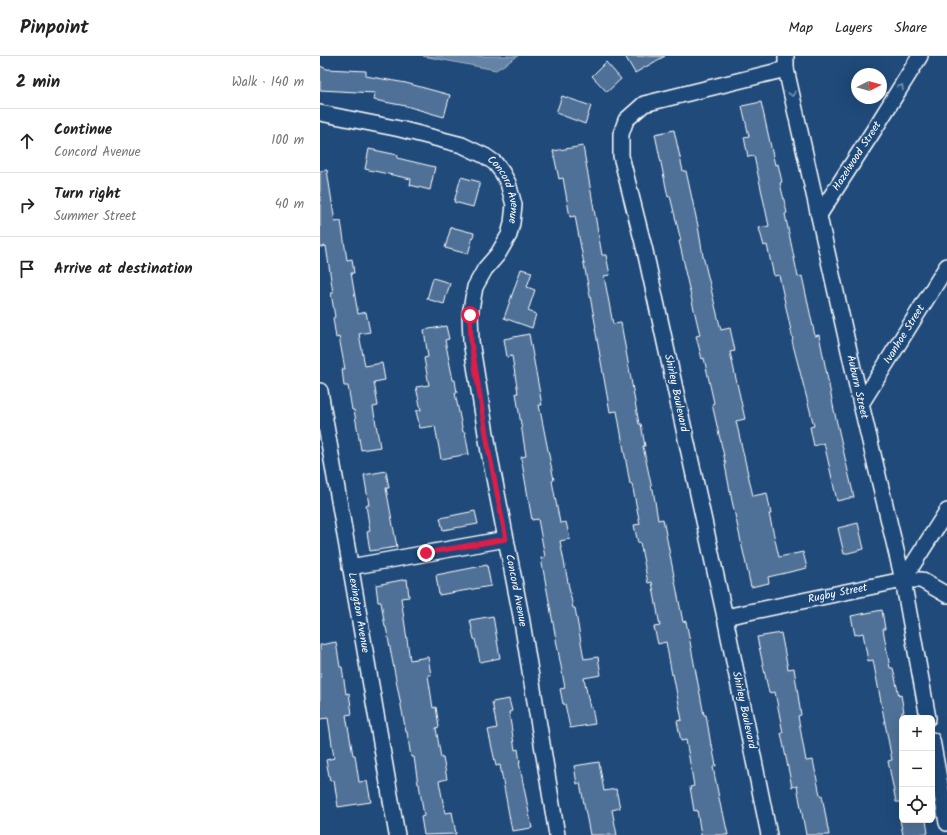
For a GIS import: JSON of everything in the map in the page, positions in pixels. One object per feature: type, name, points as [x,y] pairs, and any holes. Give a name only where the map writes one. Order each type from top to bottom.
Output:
[{"type":"street","name":"Hazelwood Street","points":[[819,215],[920,56]]},
{"type":"street","name":"Auburn Street","points":[[786,62],[861,404],[903,580],[927,715]]},
{"type":"street","name":"Shirley Boulevard","points":[[769,835],[725,618],[645,251],[621,156],[621,134],[626,120],[644,104],[786,62]]},
{"type":"street","name":"Concord Avenue","points":[[320,113],[400,129],[462,145],[485,156],[495,163],[508,183],[514,205],[509,235],[498,254],[479,278],[472,297],[470,315],[474,357],[489,452],[521,616],[557,835]]},
{"type":"street","name":"Ivanhoe Street","points":[[861,404],[947,266]]},
{"type":"street","name":"Lexington Avenue","points":[[320,391],[397,835]]},
{"type":"street","points":[[903,580],[947,511]]},
{"type":"street","points":[[350,567],[506,539]]},
{"type":"street","name":"Rugby Street","points":[[725,618],[903,580],[921,580],[947,596]]},
{"type":"street","points":[[934,751],[947,823]]},
{"type":"water","points":[[423,56],[518,56],[496,70]]},
{"type":"building","points":[[625,56],[665,56],[635,73]]},
{"type":"building","points":[[606,62],[621,79],[607,92],[592,76]]},
{"type":"building","points":[[320,66],[327,69],[366,71],[366,76],[406,83],[450,95],[444,117],[406,106],[374,100],[375,93],[320,90]]},
{"type":"building","points":[[562,96],[591,106],[585,124],[556,113]]},
{"type":"building","points":[[761,102],[775,165],[778,164],[782,182],[780,183],[787,213],[785,214],[798,277],[802,276],[815,336],[819,335],[854,497],[837,501],[824,443],[814,446],[810,427],[814,426],[792,341],[779,275],[774,276],[767,245],[764,246],[759,228],[769,226],[754,156],[748,157],[744,137],[749,136],[742,106]]},
{"type":"building","points":[[674,130],[683,171],[686,171],[703,256],[721,330],[730,328],[735,351],[730,352],[745,419],[736,421],[753,496],[767,493],[771,514],[769,514],[779,557],[803,552],[807,568],[768,577],[769,583],[751,587],[712,404],[714,403],[704,358],[702,359],[696,336],[700,335],[684,267],[679,241],[681,241],[670,196],[668,197],[655,134]]},
{"type":"building","points":[[583,146],[602,255],[606,255],[610,275],[604,276],[613,324],[621,323],[658,520],[663,519],[683,622],[686,621],[704,715],[706,715],[716,766],[713,767],[722,813],[723,812],[728,835],[701,835],[697,810],[694,811],[690,787],[694,786],[686,740],[681,741],[677,721],[682,720],[666,642],[658,644],[654,627],[660,626],[652,582],[648,583],[640,542],[638,543],[634,525],[640,524],[632,484],[630,484],[617,411],[610,412],[575,216],[570,217],[563,178],[559,179],[553,151]]},
{"type":"building","points":[[369,149],[398,155],[397,158],[435,167],[430,190],[410,185],[411,179],[365,169]]},
{"type":"building","points":[[327,170],[335,222],[341,221],[347,260],[352,259],[354,273],[351,273],[358,314],[366,312],[370,332],[359,334],[365,366],[382,363],[385,380],[374,382],[378,406],[373,407],[380,447],[361,450],[348,386],[344,386],[342,369],[345,369],[339,337],[336,338],[333,318],[335,317],[331,293],[333,293],[326,246],[320,247],[320,171]]},
{"type":"building","points":[[461,177],[480,182],[473,207],[454,202]]},
{"type":"building","points":[[451,227],[474,233],[468,254],[445,248]]},
{"type":"building","points":[[521,269],[532,272],[527,287],[535,290],[528,311],[536,314],[532,328],[504,318]]},
{"type":"building","points":[[433,278],[450,283],[444,304],[427,299]]},
{"type":"building","points":[[446,326],[449,339],[445,340],[453,380],[455,380],[457,393],[455,393],[469,454],[441,459],[435,426],[420,428],[416,411],[421,410],[416,387],[429,385],[424,358],[428,357],[424,330]]},
{"type":"building","points":[[529,334],[542,405],[539,405],[554,480],[552,481],[560,523],[566,522],[570,539],[560,541],[573,608],[575,608],[584,659],[598,657],[601,675],[584,678],[595,724],[570,728],[560,689],[565,688],[541,558],[545,557],[538,519],[532,520],[521,457],[526,456],[512,356],[507,357],[504,339]]},
{"type":"building","points":[[386,471],[389,488],[386,488],[397,547],[370,551],[367,532],[370,531],[366,505],[369,505],[364,475]]},
{"type":"building","points":[[475,511],[478,524],[443,530],[440,518]]},
{"type":"building","points":[[858,523],[864,549],[844,554],[838,528]]},
{"type":"building","points":[[487,565],[491,586],[439,595],[436,575]]},
{"type":"building","points":[[407,579],[409,597],[401,598],[410,660],[428,657],[431,675],[428,675],[433,708],[436,707],[439,727],[436,728],[441,758],[443,758],[447,779],[439,781],[445,813],[452,812],[456,834],[424,835],[421,817],[424,816],[414,757],[411,757],[381,602],[378,602],[376,585]]},
{"type":"building","points":[[882,610],[885,629],[883,629],[890,668],[893,668],[899,696],[901,695],[904,712],[902,712],[902,715],[899,715],[899,802],[896,802],[888,761],[892,760],[873,660],[868,661],[863,633],[855,635],[851,616]]},
{"type":"building","points":[[493,616],[500,658],[480,662],[470,620]]},
{"type":"building","points":[[781,633],[788,669],[794,668],[801,715],[798,716],[806,761],[813,760],[820,795],[822,795],[829,835],[806,835],[797,786],[792,787],[781,733],[783,733],[775,692],[769,693],[757,637]]},
{"type":"building","points":[[336,642],[346,694],[349,693],[352,714],[346,715],[353,755],[355,755],[359,782],[367,781],[371,802],[338,807],[334,780],[330,781],[326,760],[334,758],[328,718],[320,719],[320,645]]},
{"type":"building","points":[[509,699],[512,711],[509,712],[515,750],[518,749],[519,762],[532,828],[512,831],[500,765],[496,766],[488,730],[497,728],[492,702]]},
{"type":"building","points":[[599,762],[604,791],[616,789],[620,808],[612,810],[617,835],[590,835],[580,783],[577,784],[574,766]]},
{"type":"building","points":[[901,823],[926,823],[928,833],[903,835]]},
{"type":"route","points":[[426,553],[506,539],[489,452],[471,342],[470,315]]}]
